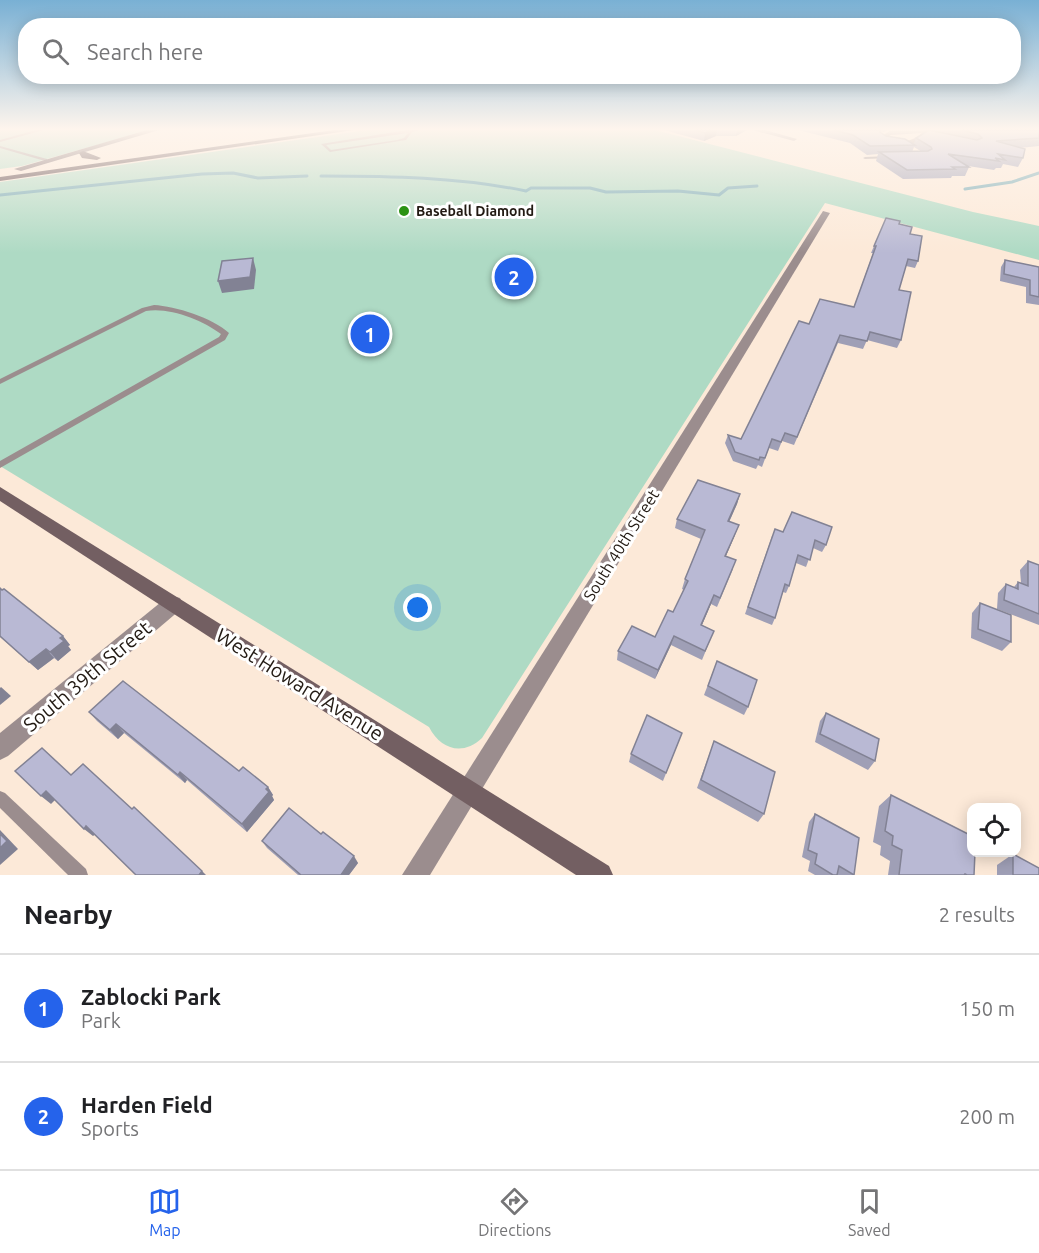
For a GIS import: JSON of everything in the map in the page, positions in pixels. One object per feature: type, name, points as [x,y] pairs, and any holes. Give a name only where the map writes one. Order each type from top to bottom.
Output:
[{"type":"main road","points":[[0,175],[15,171]]},
{"type":"main road","points":[[0,175],[27,171]]},
{"type":"main road","points":[[0,175],[32,171]]},
{"type":"street","name":"South 40th Street","points":[[415,875],[826,213]]},
{"type":"street","name":"West Howard Avenue","points":[[0,493],[600,875]]},
{"type":"street","name":"South 39th Street","points":[[0,748],[173,604]]},
{"type":"lane","points":[[0,382],[144,309],[165,306],[225,333],[222,338],[0,465]]},
{"type":"lane","points":[[0,798],[80,875]]},
{"type":"green space","points":[[79,171],[813,171],[973,212],[1039,226],[1039,260],[825,203],[482,738],[467,747],[453,748],[440,741],[429,727],[0,466],[0,182]]},
{"type":"building","points":[[886,218],[912,227],[910,234],[922,236],[918,261],[908,259],[899,290],[911,292],[901,340],[870,332],[867,341],[840,335],[797,437],[785,433],[781,442],[772,439],[765,458],[760,457],[759,460],[735,452],[728,435],[741,439],[799,321],[809,324],[820,299],[854,307],[876,246],[874,246]]},
{"type":"building","points":[[253,258],[250,277],[218,281],[222,261]]},
{"type":"building","points":[[1005,260],[1039,267],[1039,297],[1030,295],[1030,280],[1004,274]]},
{"type":"building","points":[[698,480],[740,494],[728,521],[739,525],[725,556],[736,560],[720,598],[714,595],[701,625],[714,631],[705,651],[674,636],[658,670],[618,651],[632,626],[655,637],[668,610],[673,612],[688,581],[685,579],[705,530],[677,519]]},
{"type":"building","points":[[792,512],[832,527],[826,545],[815,540],[810,560],[798,555],[789,586],[785,584],[775,618],[748,607],[775,529],[783,532]]},
{"type":"building","points":[[1028,561],[1039,565],[1039,614],[1004,600],[1006,584],[1018,589],[1018,582],[1028,586]]},
{"type":"building","points":[[0,588],[63,636],[60,638],[64,641],[50,652],[46,649],[29,662],[0,636]]},
{"type":"building","points":[[980,603],[1011,615],[1011,642],[978,629]]},
{"type":"building","points":[[717,661],[757,680],[748,707],[708,686]]},
{"type":"building","points":[[123,681],[239,771],[243,767],[268,787],[266,789],[269,792],[242,824],[180,772],[178,775],[116,724],[110,730],[89,712]]},
{"type":"building","points":[[826,713],[879,739],[875,761],[820,734]]},
{"type":"building","points":[[647,715],[682,733],[666,773],[631,754]]},
{"type":"building","points":[[714,741],[775,772],[764,814],[701,780]]},
{"type":"building","points":[[42,748],[71,775],[83,764],[132,809],[134,807],[202,871],[199,875],[136,875],[86,826],[84,829],[46,791],[41,796],[15,771]]},
{"type":"building","points":[[891,795],[967,833],[967,857],[975,857],[974,875],[899,875],[902,850],[892,845],[893,836],[885,831]]},
{"type":"building","points":[[289,808],[321,834],[323,832],[354,856],[341,875],[301,875],[262,841]]},
{"type":"building","points":[[815,814],[859,838],[854,875],[839,866],[837,875],[833,875],[815,864],[817,854],[808,850]]},
{"type":"building","points":[[0,834],[7,841],[0,848]]},
{"type":"building","points":[[1013,857],[1019,857],[1039,868],[1039,875],[1013,875]]},
{"type":"waterway","points":[[0,195],[202,174],[233,173],[258,178],[307,176]]},
{"type":"waterway","points":[[965,189],[1012,182],[1039,173]]},
{"type":"waterway","points":[[321,176],[449,180],[526,191],[531,188],[590,188],[606,192],[678,191],[719,195],[728,188],[757,186]]},
{"type":"place","name":"Baseball Diamond","points":[[404,211]]},
{"type":"place","name":"Harden Field","points":[[514,277]]},
{"type":"place","name":"Zablocki Park","points":[[370,334]]}]
